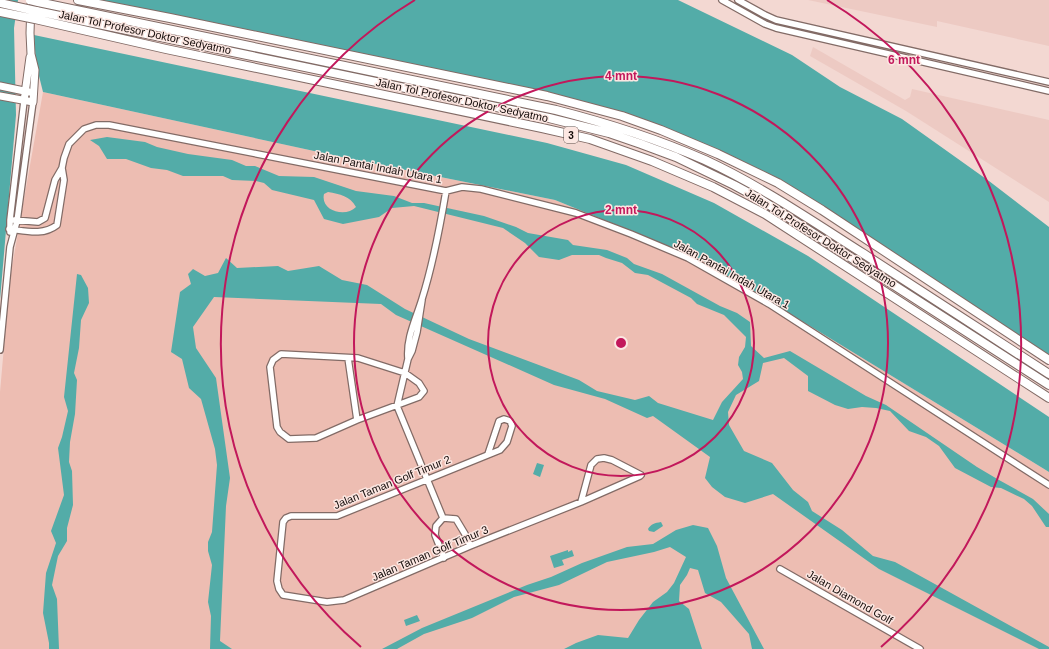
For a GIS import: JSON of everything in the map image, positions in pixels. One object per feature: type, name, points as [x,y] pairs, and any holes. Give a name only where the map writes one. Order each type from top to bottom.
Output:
[{"type":"highway","name":"Jalan Tol Profesor Doktor Sedyatmo","points":[[78,0],[547,96],[622,116],[661,130],[718,154],[778,184],[822,210],[1049,360]]},
{"type":"highway","name":"Jalan Tol Profesor Doktor Sedyatmo","points":[[33,1],[556,110],[604,122],[640,134],[706,161],[793,208],[1049,374]]},
{"type":"highway","name":"Jalan Tol Profesor Doktor Sedyatmo","points":[[0,3],[35,15],[166,49],[542,128],[590,140],[652,161],[713,187],[765,214],[1049,398]]},
{"type":"highway","name":"Jalan Tol Profesor Doktor Sedyatmo","points":[[0,12],[35,15],[549,118],[609,133],[641,144],[707,171],[760,199],[1049,386]]},
{"type":"main road","points":[[0,96],[32,102],[35,70],[31,54],[30,33],[33,1]]},
{"type":"main road","points":[[21,101],[22,90],[31,54]]},
{"type":"main road","points":[[0,86],[34,92]]},
{"type":"street","points":[[722,0],[765,24],[776,28],[1049,91]]},
{"type":"street","points":[[738,0],[776,20],[1049,82]]},
{"type":"street","points":[[0,350],[11,243],[12,229],[10,220],[21,101]]},
{"type":"street","points":[[12,229],[17,221],[32,102]]},
{"type":"street","name":"Jalan Pantai Indah Utara 1","points":[[10,220],[38,222],[45,218],[55,180],[62,168],[69,144],[84,129],[96,125],[109,125],[446,191],[462,187],[481,189],[576,213],[632,234],[688,258],[769,304],[1049,485]]},
{"type":"street","name":"Jalan Pantai Indah Utara 1","points":[[12,229],[38,232],[50,230],[57,225],[64,180],[62,168]]},
{"type":"street","points":[[443,518],[398,406],[406,373],[408,359],[407,351],[422,300],[440,224],[446,191]]},
{"type":"street","points":[[280,354],[348,358],[358,358],[406,373],[419,383],[424,391],[419,397],[357,420],[316,438],[289,439],[280,432],[277,427],[270,367],[273,360],[280,354]]},
{"type":"street","points":[[348,358],[357,420]]},
{"type":"street","name":"Jalan Taman Golf Timur 2","points":[[283,595],[279,589],[277,581],[283,522],[286,518],[291,516],[337,516],[500,450],[508,442],[512,426],[510,421],[504,419],[499,421],[488,454]]},
{"type":"street","name":"Jalan Taman Golf Timur 3","points":[[283,595],[327,602],[344,600],[470,546],[581,502],[641,475],[612,460],[604,458],[597,459],[591,465],[581,502]]},
{"type":"street","points":[[443,518],[456,519],[470,546]]},
{"type":"street","points":[[443,518],[436,526],[435,535],[444,558]]},
{"type":"street","name":"Jalan Diamond Golf","points":[[780,569],[920,649]]},
{"type":"street","points":[[906,649],[910,643]]},
{"type":"shaded area","points":[[808,0],[1049,0],[1049,46],[937,21],[937,27]]},
{"type":"shaded area","points":[[813,47],[905,100],[910,97],[912,89],[1049,120],[1049,202],[906,111],[810,56]]},
{"type":"shaded area","points":[[43,92],[351,159],[555,200],[700,259],[1049,472],[1049,649],[0,649],[0,392],[10,278]]},
{"type":"water","points":[[0,0],[18,0],[14,28],[16,115],[0,300]]},
{"type":"water","points":[[90,0],[678,0],[792,55],[840,87],[902,119],[989,181],[1049,227],[1049,357],[775,179],[622,112]]},
{"type":"water","points":[[34,35],[547,143],[626,165],[714,203],[808,256],[1049,417],[1049,472],[700,259],[555,200],[351,159],[43,92],[36,64]]},
{"type":"water","points":[[107,137],[145,142],[157,147],[188,154],[232,160],[246,166],[255,166],[279,176],[314,177],[356,191],[394,196],[412,203],[424,203],[484,216],[516,227],[528,233],[568,240],[573,245],[607,250],[627,258],[634,264],[662,274],[720,306],[737,313],[750,322],[751,346],[764,358],[790,351],[866,396],[886,405],[977,467],[1033,499],[1049,514],[1049,527],[1046,527],[1032,506],[1024,499],[1001,488],[991,487],[955,468],[939,446],[926,437],[909,431],[890,411],[862,407],[848,409],[835,405],[808,391],[808,376],[784,358],[763,363],[759,381],[736,395],[728,412],[729,425],[744,451],[772,463],[793,490],[808,502],[812,511],[842,530],[873,556],[895,562],[1049,647],[1049,649],[1039,649],[879,569],[773,494],[745,503],[725,497],[712,487],[705,478],[710,457],[653,416],[647,418],[605,399],[554,385],[396,315],[381,304],[214,297],[193,327],[196,348],[216,378],[230,478],[226,506],[220,641],[232,649],[210,649],[211,616],[208,602],[212,565],[208,551],[208,542],[212,532],[217,465],[215,449],[201,399],[189,388],[182,359],[171,352],[180,292],[191,284],[188,274],[193,269],[205,276],[218,273],[226,258],[237,268],[278,266],[288,271],[319,266],[342,280],[367,285],[405,309],[469,339],[579,380],[597,391],[635,400],[649,396],[658,403],[713,420],[722,402],[743,379],[742,372],[738,365],[739,357],[745,347],[746,337],[724,315],[697,304],[691,298],[648,275],[635,273],[622,263],[599,255],[572,255],[559,260],[539,257],[525,243],[503,228],[414,206],[392,208],[379,217],[343,224],[324,219],[314,200],[272,190],[264,183],[256,181],[232,180],[223,176],[183,176],[167,170],[151,168],[126,159],[107,159],[99,146],[90,140]],"holes":[[[328,192],[348,198],[356,207],[346,212],[335,211],[326,205],[324,200],[324,194]]]},
{"type":"water","points":[[77,274],[81,275],[88,288],[89,303],[81,320],[79,348],[74,373],[77,380],[75,414],[70,442],[69,462],[72,471],[73,505],[67,528],[67,541],[58,556],[52,585],[57,599],[59,649],[49,649],[43,613],[46,573],[56,543],[51,531],[64,495],[58,448],[68,411],[64,397]]},
{"type":"water","points":[[537,463],[544,465],[540,477],[533,474]]},
{"type":"water","points":[[661,522],[663,526],[654,532],[649,531],[648,529],[652,525]]},
{"type":"water","points":[[693,525],[708,528],[717,546],[726,578],[764,649],[752,649],[749,634],[721,602],[705,593],[698,570],[690,568],[680,585],[679,601],[689,609],[702,649],[564,649],[598,635],[628,638],[639,620],[653,602],[667,592],[674,583],[686,557],[670,547],[607,562],[559,585],[514,597],[472,618],[424,634],[397,649],[382,649],[422,628],[527,585],[551,577],[582,563],[627,547],[653,544],[676,530]]},
{"type":"water","points":[[568,550],[568,552],[572,550],[574,556],[562,560],[564,565],[554,568],[550,556]]},
{"type":"water","points":[[417,615],[420,621],[406,626],[404,620]]}]
